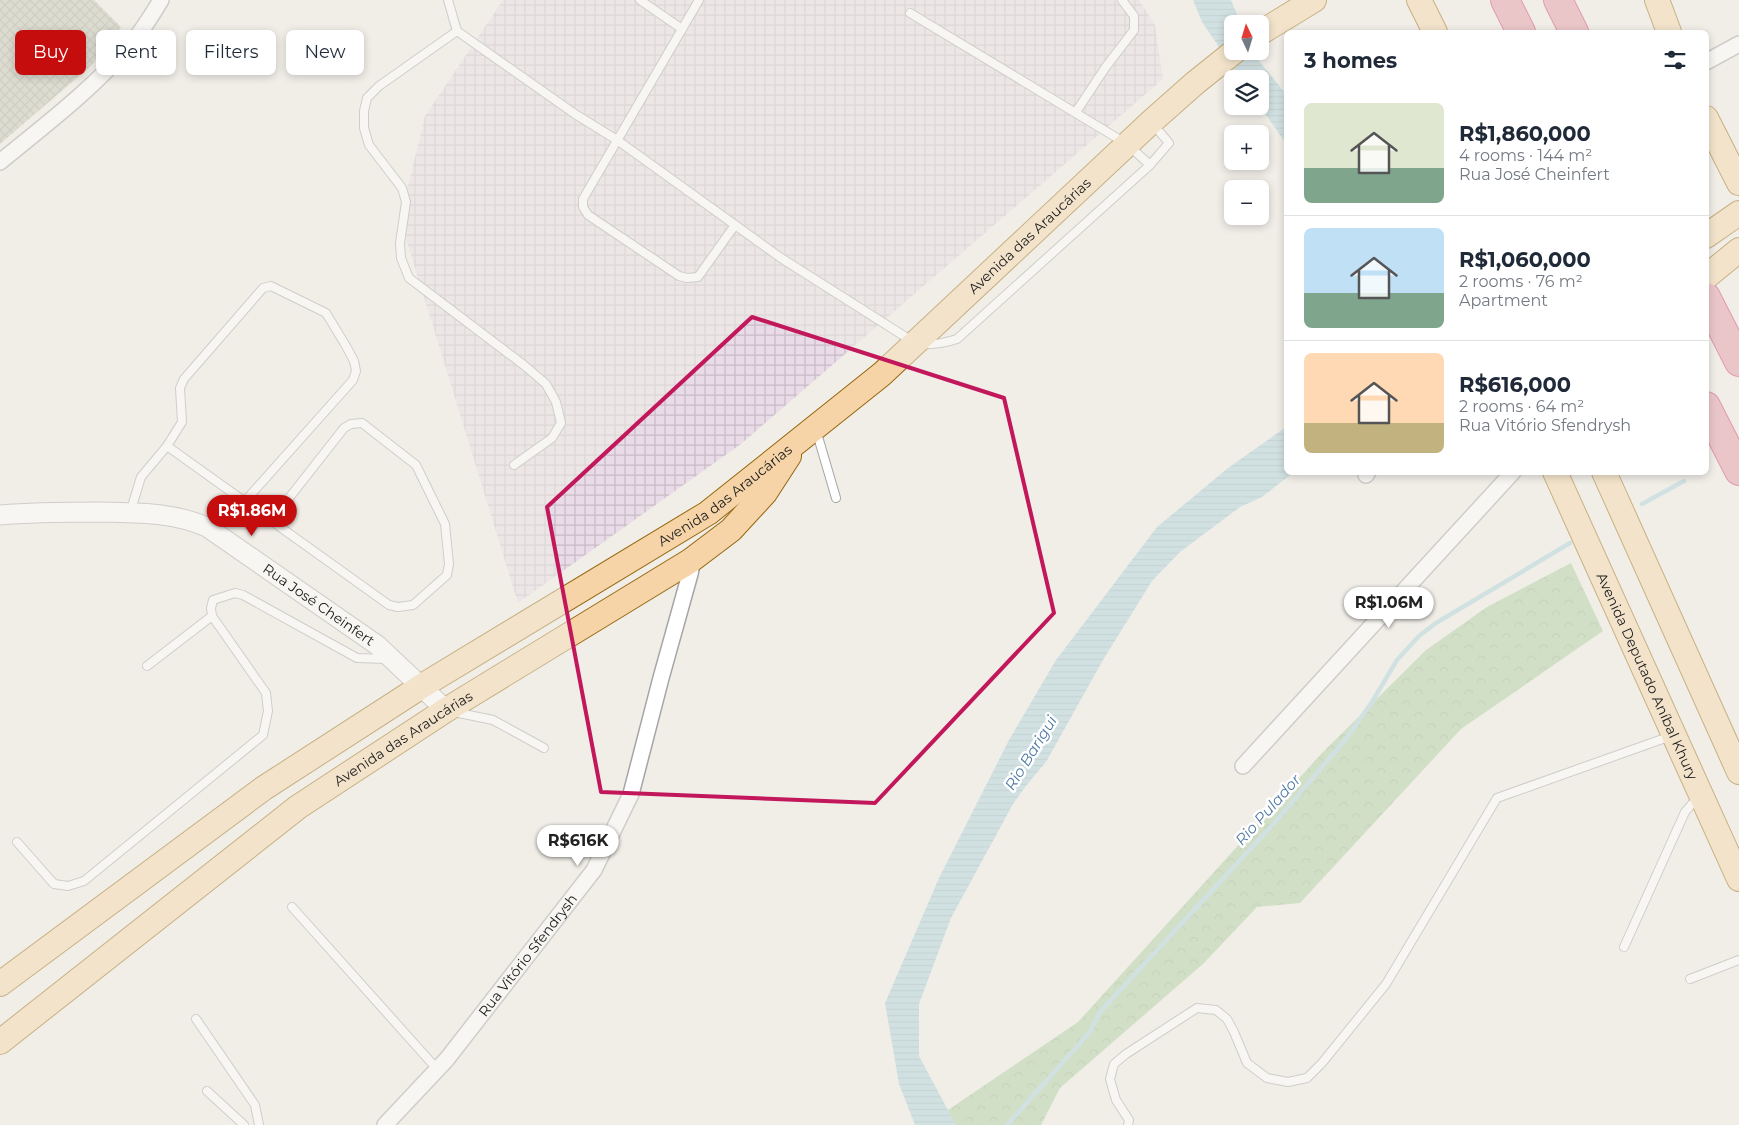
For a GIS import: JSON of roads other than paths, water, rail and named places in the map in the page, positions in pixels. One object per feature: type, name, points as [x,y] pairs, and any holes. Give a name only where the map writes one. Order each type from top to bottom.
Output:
[{"type":"highway","points":[[1505,0],[1520,30]]},
{"type":"highway","points":[[1558,0],[1573,30]]},
{"type":"highway","points":[[1709,303],[1739,362]]},
{"type":"highway","points":[[1709,413],[1739,471]]},
{"type":"main road","points":[[1269,28],[1314,0]]},
{"type":"main road","points":[[1418,0],[1434,30]]},
{"type":"main road","points":[[1657,0],[1668,30]]},
{"type":"main road","name":"Avenida das Araucárias","points":[[0,984],[264,788],[422,686],[708,513],[882,374],[1127,144],[1224,60]]},
{"type":"main road","points":[[1709,124],[1739,183]]},
{"type":"main road","points":[[1709,234],[1739,213]]},
{"type":"main road","points":[[1709,275],[1739,250]]},
{"type":"main road","name":"Avenida das Araucárias","points":[[0,1042],[298,807],[446,710],[690,561],[732,530],[765,493],[808,433]]},
{"type":"main road","name":"Avenida Deputado Aníbal Khury","points":[[1556,475],[1739,879]]},
{"type":"main road","points":[[1605,475],[1739,772]]},
{"type":"main road","points":[[690,561],[699,530],[708,513]]},
{"type":"street","points":[[0,162],[110,68],[133,42],[161,0]]},
{"type":"street","points":[[1709,60],[1739,44]]},
{"type":"street","points":[[1243,766],[1510,475]]},
{"type":"street","name":"Rua José Cheinfert","points":[[0,515],[67,512],[168,515],[190,520],[207,527],[361,633],[394,659],[446,710]]},
{"type":"street","name":"Rua Vitório Sfendrysh","points":[[385,1125],[437,1069],[507,983],[594,870],[631,794],[660,678],[690,574],[692,564],[690,561]]},
{"type":"lane","points":[[448,0],[457,31],[575,114],[617,140],[781,258],[916,344],[933,345],[957,339],[1150,165],[1169,143],[1151,122]]},
{"type":"lane","points":[[640,0],[682,29]]},
{"type":"lane","points":[[699,0],[583,199],[583,207],[588,214],[679,276],[688,278],[698,277],[735,225]]},
{"type":"lane","points":[[1076,112],[1105,68],[1134,30],[1134,16],[1122,0]]},
{"type":"lane","points":[[910,14],[1127,144],[1150,165]]},
{"type":"lane","points":[[457,31],[379,86],[367,98],[364,112],[364,128],[369,145],[402,188],[406,202],[400,243],[401,258],[409,278],[525,366],[546,384],[556,402],[561,423],[552,438],[514,465]]},
{"type":"lane","points":[[130,513],[141,477],[167,446],[182,422],[180,388],[184,379],[263,288],[271,286],[326,313],[354,361],[356,371],[353,380],[245,501]]},
{"type":"lane","points":[[167,446],[245,501],[271,521],[389,605],[398,607],[413,605],[447,575],[449,564],[445,524],[416,465],[362,423],[351,424],[344,428],[271,521]]},
{"type":"lane","points":[[808,433],[836,498]]},
{"type":"lane","points":[[17,842],[54,884],[76,885],[84,881],[263,735],[268,711],[266,693],[212,616],[211,608],[214,600],[236,593],[243,595],[357,658],[394,659]]},
{"type":"lane","points":[[147,666],[212,616]]},
{"type":"lane","points":[[446,710],[492,720],[544,748]]},
{"type":"lane","points":[[1128,1125],[1129,1120],[1116,1100],[1110,1079],[1114,1064],[1126,1054],[1197,1008],[1216,1010],[1227,1019],[1247,1063],[1267,1078],[1288,1082],[1307,1078],[1322,1063],[1386,984],[1497,798],[1674,735]]},
{"type":"lane","points":[[1624,947],[1685,812],[1700,794]]},
{"type":"lane","points":[[292,906],[437,1069]]},
{"type":"lane","points":[[1690,979],[1739,960]]},
{"type":"lane","points":[[196,1019],[255,1105],[260,1125]]},
{"type":"lane","points":[[207,1091],[244,1125]]},
{"type":"water","points":[[1193,0],[1231,0],[1237,15],[1224,15],[1224,54],[1202,22]]},
{"type":"water","points":[[1228,60],[1258,60],[1266,70],[1235,70]]},
{"type":"water","points":[[1269,73],[1284,92],[1284,141],[1266,115],[1269,115]]},
{"type":"water","name":"Rio Barigui","points":[[1284,428],[1284,475],[1290,475],[1262,497],[1240,507],[1180,552],[1152,581],[1103,660],[1046,762],[1013,804],[951,918],[919,1004],[919,1056],[956,1125],[915,1125],[899,1084],[885,1003],[939,878],[1009,740],[1056,660],[1157,527],[1228,468]]},
{"type":"waterway","name":"Rio Pulador","points":[[1642,504],[1684,481]]},
{"type":"waterway","name":"Rio Pulador","points":[[1007,1125],[1089,1033],[1100,1012],[1276,821],[1345,740],[1372,702],[1397,660],[1419,636],[1436,623],[1570,543]]}]
